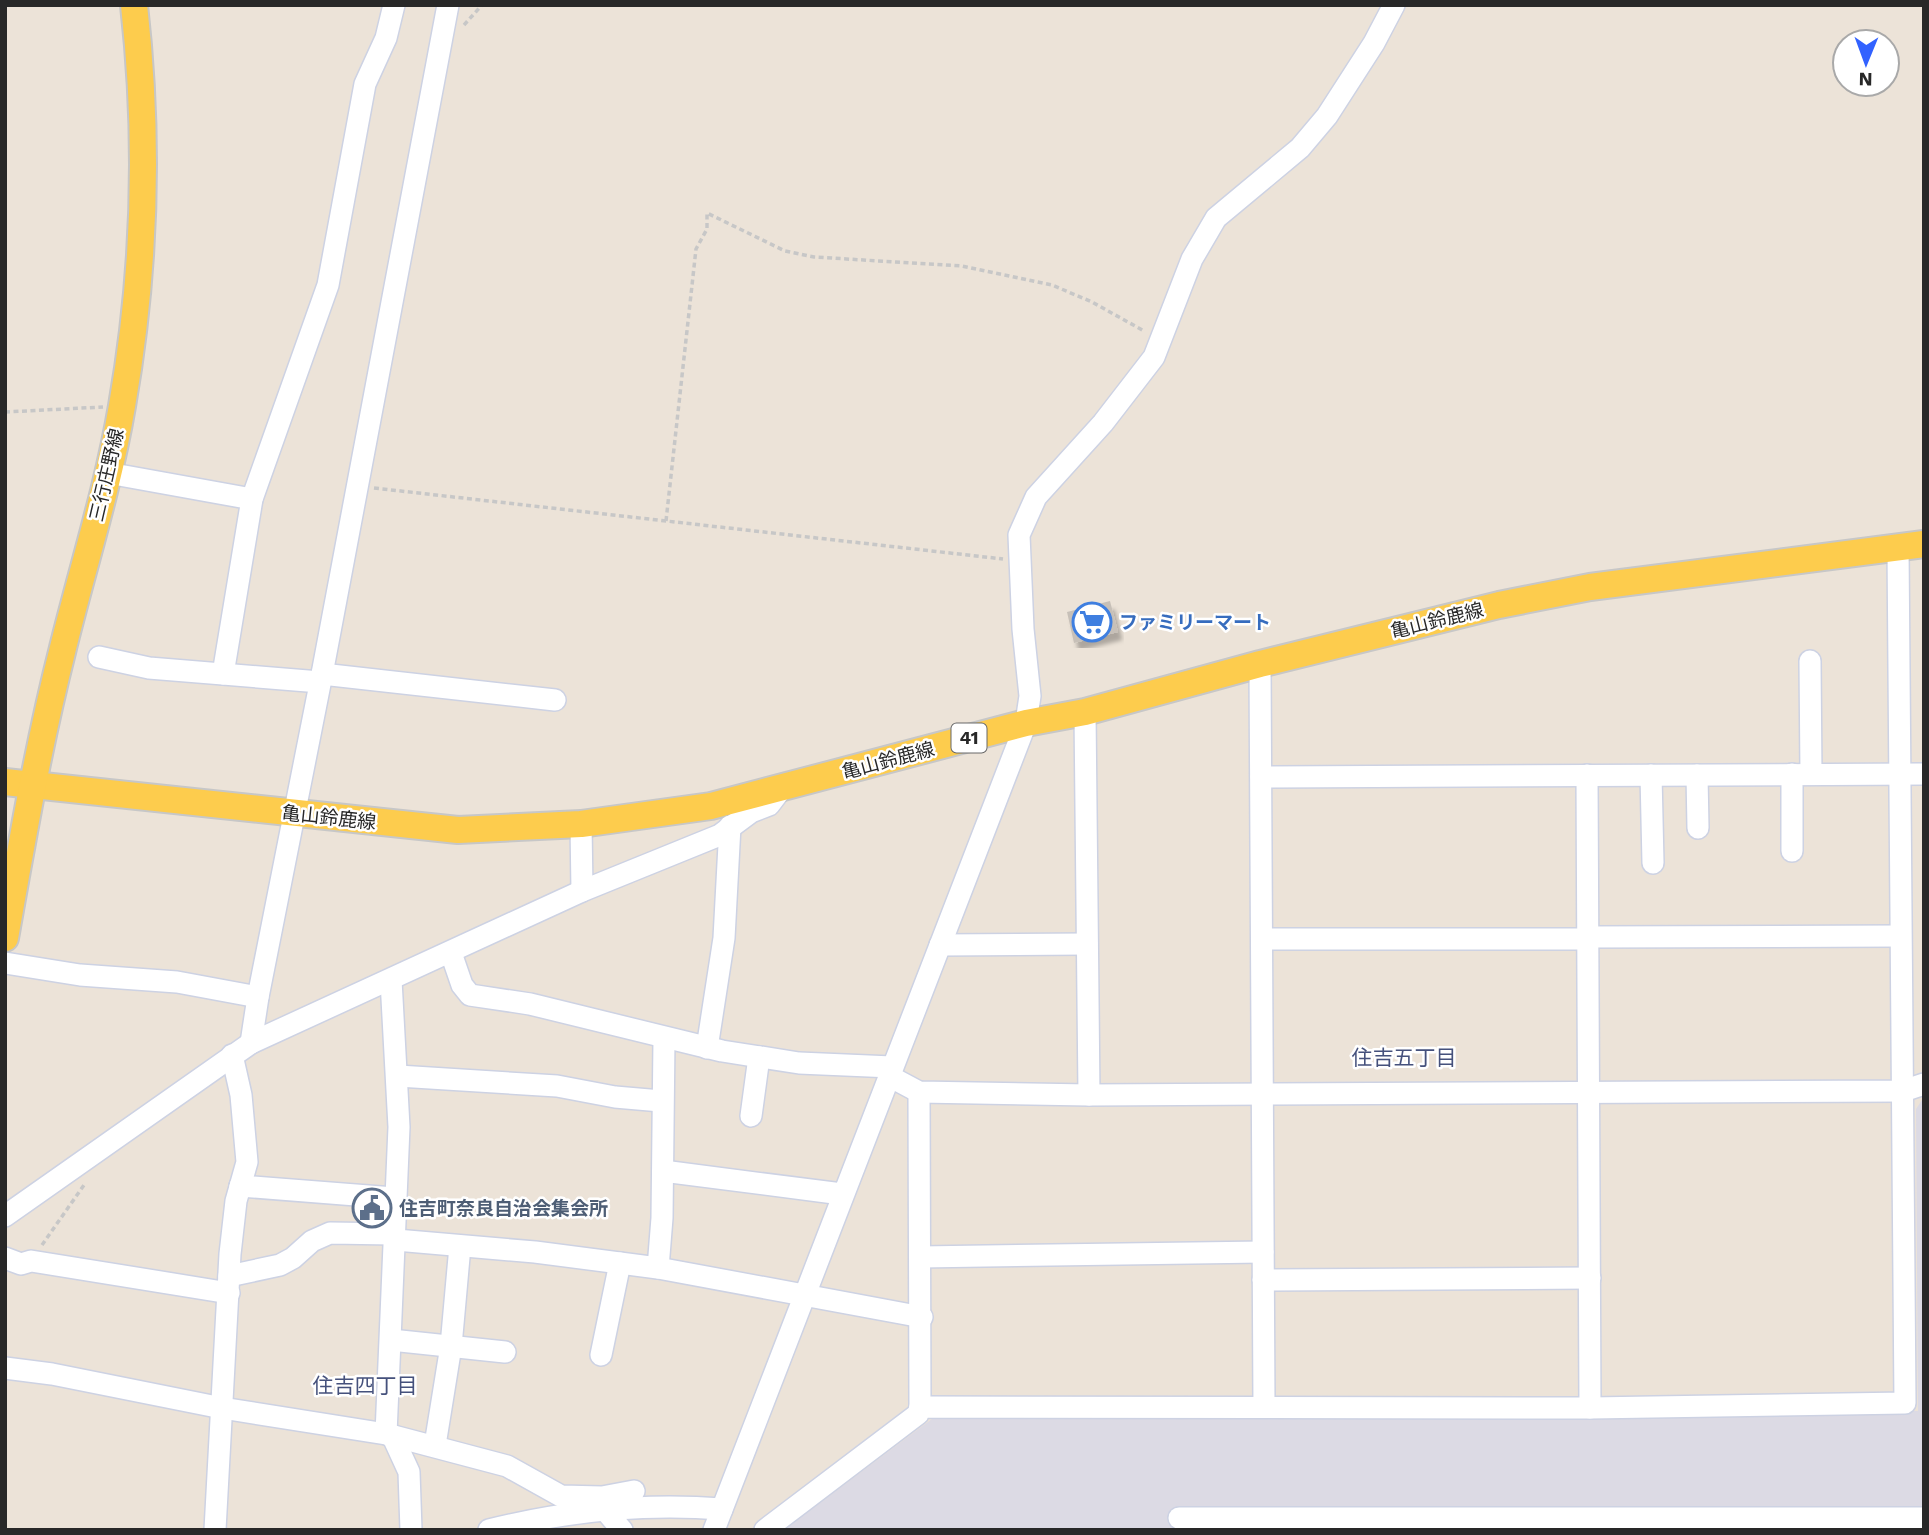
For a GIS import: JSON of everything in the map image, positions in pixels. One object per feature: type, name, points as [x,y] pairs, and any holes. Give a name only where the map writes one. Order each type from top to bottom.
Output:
[{"type":"main road","name":"三行庄野線","points":[[5,938],[32,785],[122,406],[135,315],[144,181],[139,52],[134,5]]},
{"type":"main road","name":"亀山鈴鹿線","points":[[5,782],[458,830],[580,824],[712,806],[1026,723],[1085,712],[1260,664],[1499,605],[1590,587],[1924,544]]},
{"type":"street","points":[[223,674],[252,499],[328,285],[365,84],[386,38],[394,5]]},
{"type":"street","points":[[251,1043],[448,5]]},
{"type":"street","points":[[714,1530],[1026,723],[1030,696],[1019,535],[1036,497],[1130,390],[1154,357],[1192,259],[1216,218],[1300,148],[1327,116],[1374,43],[1394,5]]},
{"type":"street","points":[[108,473],[252,499]]},
{"type":"street","points":[[920,1407],[1590,1408],[1905,1403],[1898,547]]},
{"type":"street","points":[[99,657],[149,668],[321,678],[555,700]]},
{"type":"street","points":[[1792,851],[1810,662]]},
{"type":"street","points":[[1260,664],[1264,1407]]},
{"type":"street","points":[[1085,712],[1089,1095]]},
{"type":"street","points":[[1261,778],[1924,774]]},
{"type":"street","points":[[1587,775],[1590,1408]]},
{"type":"street","points":[[1651,775],[1653,863]]},
{"type":"street","points":[[1697,775],[1698,828]]},
{"type":"street","points":[[5,1216],[96,1155],[251,1043],[582,891],[720,835],[751,812],[769,805],[782,788]]},
{"type":"street","points":[[580,824],[582,891]]},
{"type":"street","points":[[707,1048],[724,938],[730,826]]},
{"type":"street","points":[[1262,939],[1900,936]]},
{"type":"street","points":[[940,945],[1087,944]]},
{"type":"street","points":[[451,953],[462,985],[470,995],[530,1004],[707,1048],[799,1063],[891,1071],[919,1092],[1089,1095],[1903,1091],[1924,1084]]},
{"type":"street","points":[[5,963],[80,975],[177,982],[258,997]]},
{"type":"street","points":[[391,980],[398,1076],[389,1434],[409,1472],[411,1530]]},
{"type":"street","points":[[658,1268],[663,1171],[661,1101],[664,1039]]},
{"type":"street","points":[[215,1530],[229,1284],[240,1186],[247,1162],[241,1095],[232,1055]]},
{"type":"street","points":[[751,1116],[759,1057]]},
{"type":"street","points":[[398,1076],[557,1086],[615,1097],[661,1101]]},
{"type":"street","points":[[765,1530],[918,1414],[922,1317],[919,1092]]},
{"type":"street","points":[[663,1171],[842,1194]]},
{"type":"street","points":[[240,1186],[394,1198]]},
{"type":"street","points":[[5,1258],[21,1264],[31,1261],[229,1284],[280,1265],[293,1258],[312,1241],[330,1233],[394,1237],[658,1268],[922,1317]]},
{"type":"street","points":[[435,1445],[451,1346],[460,1246]]},
{"type":"street","points":[[920,1257],[1263,1252]]},
{"type":"street","points":[[601,1355],[620,1263]]},
{"type":"street","points":[[1263,1280],[1590,1278]]},
{"type":"street","points":[[391,1340],[505,1352]]},
{"type":"street","points":[[5,1368],[52,1374],[222,1408],[389,1434],[507,1466],[561,1496],[603,1503],[722,1509]]},
{"type":"street","points":[[489,1530],[603,1503],[634,1491]]},
{"type":"street","points":[[603,1503],[622,1530]]},
{"type":"street","points":[[1179,1518],[1924,1518]]},
{"type":"path","points":[[666,521],[696,250],[706,229],[707,213],[785,251],[814,257],[962,266],[1052,285],[1092,302],[1161,340]]},
{"type":"path","points":[[5,412],[122,406]]},
{"type":"path","points":[[358,486],[1019,561]]},
{"type":"path","points":[[31,1261],[98,1164],[96,1155]]},
{"type":"shaded area","points":[[1924,1097],[1924,1530],[784,1530],[936,1416],[1918,1411],[1916,1109]]},
{"type":"building","name":"ファミリーマート","points":[[1110,601],[1118,632],[1074,643],[1067,612]]},
{"type":"place","name":"ファミリーマート","points":[[1092,622]]},
{"type":"place","name":"住吉町奈良自治会集会所","points":[[372,1208]]},
{"type":"district","name":"住吉五丁目","points":[[1404,1058]]},
{"type":"district","name":"住吉四丁目","points":[[365,1386]]}]
